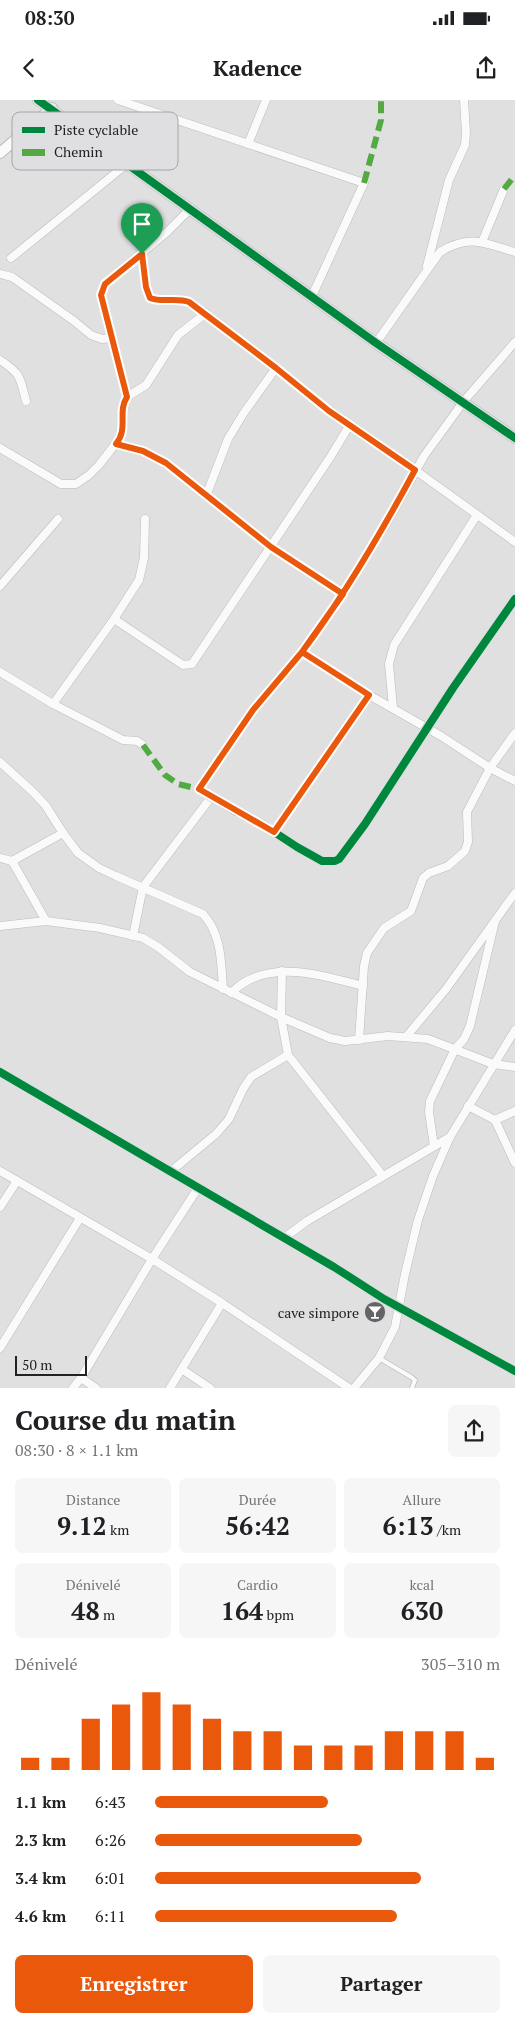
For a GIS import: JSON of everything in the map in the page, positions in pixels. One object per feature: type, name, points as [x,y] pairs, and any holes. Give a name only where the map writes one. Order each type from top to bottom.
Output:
[{"type":"street","points":[[118,100],[153,112]]},
{"type":"street","points":[[248,144],[266,100]]},
{"type":"street","points":[[426,270],[449,180],[465,146],[464,100]]},
{"type":"street","points":[[45,103],[57,112]]},
{"type":"street","points":[[178,120],[364,183],[312,296]]},
{"type":"street","points":[[0,153],[12,140]]},
{"type":"street","points":[[11,258],[119,170]]},
{"type":"street","points":[[138,170],[376,343],[464,401],[515,438]]},
{"type":"street","points":[[482,242],[504,189]]},
{"type":"street","points":[[127,397],[103,304],[102,289],[105,284],[142,254],[191,208]]},
{"type":"street","points":[[376,343],[440,252],[453,244],[466,240],[482,242],[515,252]]},
{"type":"street","points":[[142,254],[146,287],[150,298],[183,300],[206,313],[349,426],[415,470],[515,542]]},
{"type":"street","points":[[0,274],[12,277],[91,335],[102,339],[112,338]]},
{"type":"street","points":[[0,448],[61,484],[76,484],[89,475],[116,444],[123,432],[122,408],[127,397],[146,385],[178,335],[206,313]]},
{"type":"street","points":[[515,342],[464,401],[415,470],[389,519],[343,594],[302,652],[253,710],[199,789],[322,861],[340,859],[515,598]]},
{"type":"street","points":[[0,360],[16,370],[20,377],[26,401]]},
{"type":"street","points":[[206,496],[228,439],[243,414],[276,368]]},
{"type":"street","points":[[114,619],[183,665],[192,664],[252,572],[271,547],[349,426]]},
{"type":"street","points":[[116,444],[143,451],[156,457],[180,473],[271,547],[343,594]]},
{"type":"street","points":[[393,708],[389,664],[394,645],[478,515]]},
{"type":"street","points":[[0,586],[58,519]]},
{"type":"street","points":[[53,704],[140,580],[144,558],[145,519]]},
{"type":"street","points":[[302,652],[369,695],[515,781]]},
{"type":"street","points":[[0,672],[53,704],[123,740],[137,741],[143,746]]},
{"type":"street","points":[[274,832],[369,695]]},
{"type":"street","points":[[359,1040],[362,986],[367,953],[384,928],[411,911],[423,878],[448,866],[465,851],[468,842],[467,812],[490,768],[515,733]]},
{"type":"street","points":[[0,762],[46,806],[72,847],[98,868],[204,914],[213,925],[220,952],[223,989]]},
{"type":"street","points":[[133,936],[143,887],[212,796]]},
{"type":"street","points":[[0,858],[12,861],[63,833]]},
{"type":"street","points":[[12,861],[46,921]]},
{"type":"street","points":[[406,1037],[446,989],[515,893]]},
{"type":"street","points":[[0,926],[46,921],[100,928],[143,938],[190,972],[281,1017],[330,1038],[345,1041],[374,1037],[428,1039],[493,1064],[515,1067]]},
{"type":"street","points":[[434,1146],[429,1112],[430,1101],[455,1049],[464,1039],[470,1026],[495,921]]},
{"type":"street","points":[[231,993],[240,984],[251,978],[295,970],[362,986]]},
{"type":"street","points":[[282,972],[281,1017],[288,1055],[383,1176]]},
{"type":"street","points":[[354,1388],[379,1358],[395,1327],[404,1274],[418,1220],[433,1176],[450,1137],[515,1030]]},
{"type":"street","points":[[170,1172],[216,1134],[229,1119],[243,1089],[251,1077],[288,1055]]},
{"type":"street","points":[[0,1072],[284,1238],[399,1308],[515,1371]]},
{"type":"street","points":[[468,1106],[495,1120],[515,1163]]},
{"type":"street","points":[[495,1120],[515,1111]]},
{"type":"street","points":[[284,1238],[307,1221],[450,1137]]},
{"type":"street","points":[[0,1171],[152,1259],[222,1303],[349,1388]]},
{"type":"street","points":[[0,1207],[17,1181]]},
{"type":"street","points":[[73,1388],[198,1188]]},
{"type":"street","points":[[0,1348],[80,1218]]},
{"type":"street","points":[[170,1388],[183,1370],[222,1303]]},
{"type":"street","points":[[183,1370],[210,1388]]},
{"type":"street","points":[[81,1378],[96,1388]]},
{"type":"lane","points":[[379,1358],[412,1377],[415,1380],[412,1388]]},
{"type":"marked path","points":[[364,183],[381,120],[381,100]]},
{"type":"marked path","points":[[504,189],[515,175]]},
{"type":"marked path","points":[[143,745],[165,775],[178,784],[199,789]]},
{"type":"cycle path","points":[[38,100],[55,112]]},
{"type":"cycle path","points":[[135,170],[376,343],[515,438]]},
{"type":"cycle path","points":[[302,652],[253,710],[199,789],[237,812],[262,824],[322,861],[335,861],[339,859],[365,824],[453,688],[515,599]]},
{"type":"cycle path","points":[[0,1072],[334,1267],[384,1299],[515,1371]]},
{"type":"place","name":"cave simpore","points":[[375,1312]]},
{"type":"route","points":[[142,254],[105,284],[101,295],[127,397],[122,408],[123,432],[116,444],[143,451],[166,463],[271,547],[343,594],[302,652],[253,710],[199,789],[274,832],[369,695],[302,652],[324,622],[343,594],[389,519],[415,470],[380,448],[329,411],[206,313],[183,300],[150,298],[146,287],[142,254]]}]
